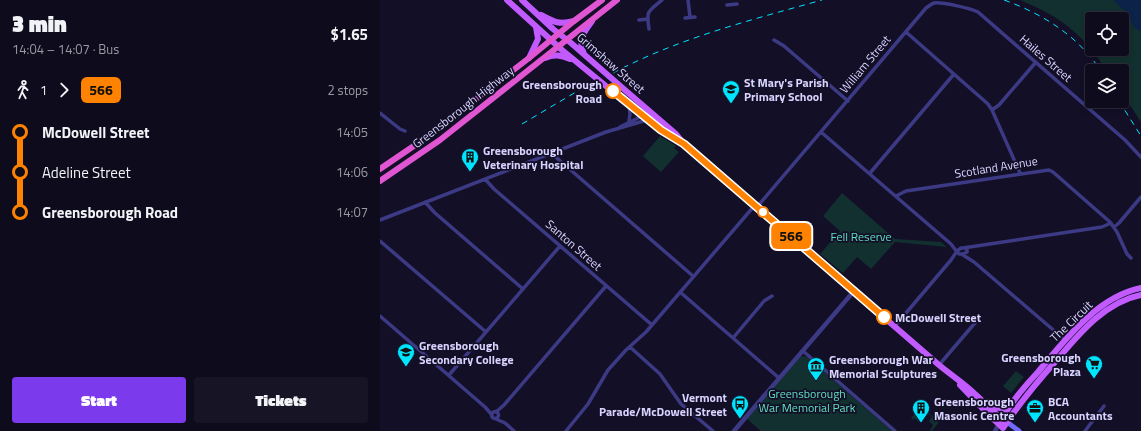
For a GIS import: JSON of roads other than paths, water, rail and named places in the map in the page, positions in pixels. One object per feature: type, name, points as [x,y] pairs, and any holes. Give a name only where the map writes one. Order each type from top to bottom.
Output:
[{"type":"highway","name":"Greensborough Highway","points":[[380,169],[428,137],[602,0]]},
{"type":"highway","name":"Greensborough Highway","points":[[380,182],[440,140],[617,0]]},
{"type":"main road","name":"Grimshaw Street","points":[[507,0],[558,46],[645,118],[684,144],[954,377],[966,385],[983,402],[1003,426]]},
{"type":"main road","name":"Grimshaw Street","points":[[522,0],[559,34],[676,134],[684,144]]},
{"type":"main road","points":[[533,10],[557,23],[574,21]]},
{"type":"main road","points":[[585,55],[581,45],[582,38],[594,18]]},
{"type":"main road","points":[[529,58],[538,40],[536,27]]},
{"type":"main road","points":[[540,61],[549,56],[559,55],[565,56],[577,62]]},
{"type":"main road","points":[[645,118],[652,114]]},
{"type":"main road","name":"The Circuit","points":[[1003,426],[1068,343],[1080,325],[1107,302],[1125,293],[1141,288]]},
{"type":"main road","name":"The Circuit","points":[[1003,426],[1009,407],[1068,343],[1111,307],[1123,300],[1141,295]]},
{"type":"main road","name":"Grimshaw Street","points":[[954,377],[964,390],[1003,426],[1019,431]]},
{"type":"main road","points":[[983,402],[997,408],[1009,407]]},
{"type":"street","points":[[649,29],[648,14],[662,0]]},
{"type":"street","points":[[688,0],[690,17]]},
{"type":"street","points":[[732,0],[733,5]]},
{"type":"street","name":"Hailes Street","points":[[926,8],[933,4],[939,3],[976,11],[1125,140],[1141,157]]},
{"type":"street","points":[[727,5],[738,4]]},
{"type":"street","name":"William Street","points":[[566,431],[588,404],[608,370],[644,335],[693,276],[848,101],[926,8]]},
{"type":"street","points":[[685,18],[695,17]]},
{"type":"street","points":[[639,20],[648,19]]},
{"type":"street","points":[[906,32],[984,101],[992,110],[1020,173]]},
{"type":"street","points":[[774,40],[784,46],[848,101]]},
{"type":"street","points":[[992,110],[999,105],[1036,62]]},
{"type":"street","points":[[870,173],[954,74]]},
{"type":"street","points":[[628,104],[630,114],[629,121]]},
{"type":"street","points":[[380,112],[400,129],[405,131]]},
{"type":"street","points":[[380,220],[617,128],[629,121],[645,118]]},
{"type":"street","points":[[617,128],[630,126],[645,118]]},
{"type":"street","points":[[821,132],[950,244],[961,251],[1068,343]]},
{"type":"street","points":[[551,153],[693,276]]},
{"type":"street","name":"Scotland Avenue","points":[[896,196],[906,191],[1020,173],[1047,170],[1051,171],[1111,223],[1127,254],[1131,258]]},
{"type":"street","name":"Santon Street","points":[[485,179],[494,189],[652,325]]},
{"type":"street","points":[[1114,227],[1141,197]]},
{"type":"street","points":[[425,202],[435,213],[523,289]]},
{"type":"street","points":[[895,326],[951,260],[961,251],[970,246],[1102,227],[1111,223]]},
{"type":"street","points":[[380,241],[486,332]]},
{"type":"street","points":[[449,375],[560,246]]},
{"type":"street","points":[[496,414],[606,286]]},
{"type":"street","points":[[734,431],[854,291]]},
{"type":"street","points":[[680,292],[779,378]]},
{"type":"street","points":[[733,338],[764,301],[772,296]]},
{"type":"street","points":[[380,316],[514,431]]},
{"type":"street","points":[[939,364],[980,317]]},
{"type":"street","points":[[630,347],[660,374],[679,401],[713,431]]},
{"type":"street","points":[[802,351],[895,431]]},
{"type":"street","points":[[1085,431],[1104,406]]},
{"type":"street","points":[[995,431],[1003,426]]},
{"type":"water","points":[[1113,0],[1141,0],[1141,32],[1134,27],[1129,18],[1129,12],[1125,12]]},
{"type":"railway","points":[[613,73],[689,40],[822,0]]},
{"type":"railway","points":[[1004,0],[1046,19],[1082,47],[1096,64]]},
{"type":"railway","points":[[522,124],[581,89]]},
{"type":"railway","points":[[1123,108],[1141,136]]},
{"type":"place","name":"Greensborough Road","points":[[613,91]]},
{"type":"place","name":"St Mary's Parish Primary School","points":[[731,104]]},
{"type":"place","name":"Greensborough Veterinary Hospital","points":[[470,172]]},
{"type":"place","name":"McDowell Street","points":[[884,317]]},
{"type":"place","name":"Greensborough Secondary College","points":[[406,367]]},
{"type":"place","name":"Greensborough Plaza","points":[[1094,379]]},
{"type":"place","name":"Greensborough War Memorial Sculptures","points":[[816,381]]},
{"type":"place","name":"Vermont Parade/McDowell Street","points":[[740,419]]},
{"type":"place","name":"Greensborough Masonic Centre","points":[[921,423]]},
{"type":"place","name":"BCA Accountants","points":[[1035,423]]},
{"type":"park label","name":"Fell Reserve","points":[[861,236]]},
{"type":"park label","name":"Greensborough War Memorial Park","points":[[807,400]]}]
